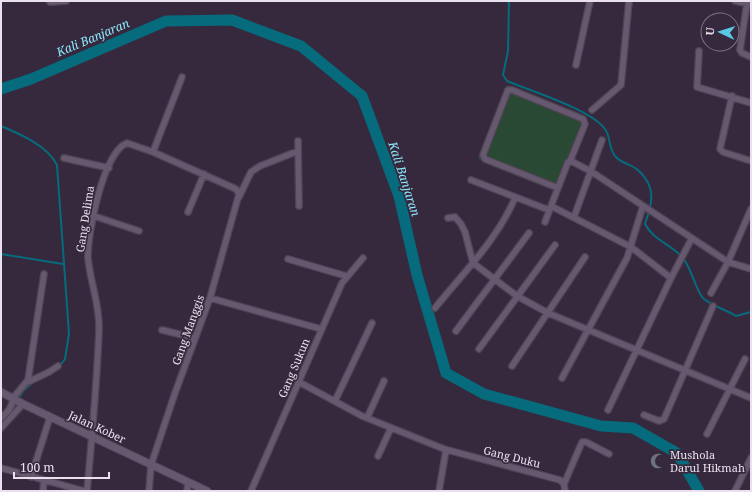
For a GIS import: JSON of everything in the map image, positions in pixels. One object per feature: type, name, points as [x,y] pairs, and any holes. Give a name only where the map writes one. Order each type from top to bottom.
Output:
[{"type":"street","points":[[50,2],[66,1]]},
{"type":"street","points":[[576,65],[590,1]]},
{"type":"street","points":[[592,110],[621,85],[629,1]]},
{"type":"street","points":[[735,1],[749,4],[740,50],[742,53],[751,57]]},
{"type":"street","points":[[699,51],[697,88],[732,96],[751,103]]},
{"type":"street","points":[[153,152],[182,77]]},
{"type":"street","points":[[545,222],[585,124],[583,119],[512,90],[508,90],[483,155],[486,159],[558,188]]},
{"type":"street","points":[[732,96],[720,149],[723,152],[751,161]]},
{"type":"street","points":[[574,217],[592,172],[602,140]]},
{"type":"street","points":[[298,141],[299,206]]},
{"type":"street","name":"Gang Delima","points":[[87,491],[99,327],[97,300],[88,260],[88,249],[101,182],[121,147],[127,143],[153,152],[236,189],[238,191],[238,199]]},
{"type":"street","name":"Gang Manggis","points":[[149,491],[151,465],[210,298],[238,199],[251,172],[260,166],[298,151]]},
{"type":"street","points":[[64,158],[109,168]]},
{"type":"street","points":[[570,162],[592,172],[728,262],[751,269]]},
{"type":"street","points":[[188,212],[204,174]]},
{"type":"street","points":[[471,180],[515,198],[550,208],[574,217],[602,234],[631,246],[671,278]]},
{"type":"street","points":[[435,308],[496,234],[506,218],[515,198]]},
{"type":"street","points":[[562,378],[613,287],[631,246],[643,206]]},
{"type":"street","points":[[711,293],[728,262],[751,209]]},
{"type":"street","points":[[94,216],[139,231]]},
{"type":"street","points":[[448,218],[455,217],[461,224],[473,263],[517,296],[548,313],[751,398]]},
{"type":"street","points":[[456,331],[529,233]]},
{"type":"street","points":[[608,410],[671,278],[692,238]]},
{"type":"street","points":[[479,349],[555,245]]},
{"type":"street","points":[[512,366],[585,257]]},
{"type":"street","name":"Gang Sukun","points":[[252,491],[300,382],[321,329],[346,276],[363,258]]},
{"type":"street","points":[[288,259],[346,276]]},
{"type":"street","points":[[1,428],[28,382],[44,274]]},
{"type":"street","points":[[210,298],[321,329]]},
{"type":"street","points":[[644,415],[659,421],[664,419],[713,306]]},
{"type":"street","points":[[335,401],[372,324]]},
{"type":"street","points":[[162,330],[195,338]]},
{"type":"street","points":[[707,434],[745,359]]},
{"type":"street","points":[[28,382],[58,366]]},
{"type":"street","points":[[367,418],[384,381]]},
{"type":"street","name":"Gang Duku","points":[[300,382],[367,418],[446,450],[553,478],[564,484]]},
{"type":"street","name":"Jalan Kober","points":[[1,392],[92,438],[207,491]]},
{"type":"street","points":[[1,418],[17,401]]},
{"type":"street","points":[[32,477],[50,417]]},
{"type":"street","points":[[378,456],[391,428]]},
{"type":"street","points":[[565,491],[564,484],[582,442],[586,442],[609,454]]},
{"type":"street","points":[[439,491],[446,450]]},
{"type":"street","points":[[735,491],[751,458]]},
{"type":"street","points":[[1,468],[84,491]]},
{"type":"street","points":[[43,491],[44,480]]},
{"type":"street","points":[[187,491],[188,483]]},
{"type":"green space","points":[[507,85],[587,117],[557,190],[478,159]]},
{"type":"waterway","points":[[509,1],[508,51],[503,75],[507,81],[574,108],[598,122],[607,132],[613,154],[621,161],[639,171],[645,177],[651,190],[650,210],[645,224],[648,230],[674,249],[683,258],[701,296],[711,304],[736,316],[751,312]]},
{"type":"waterway","name":"Kali Banjaran","points":[[1,89],[31,79],[166,21],[232,20],[301,46],[362,96],[399,196],[417,275],[446,373],[484,394],[601,426],[633,428],[677,453],[699,491]]},
{"type":"waterway","points":[[1,126],[33,141],[47,152],[57,165],[69,334],[65,359],[59,367]]},
{"type":"waterway","points":[[1,254],[63,264]]},
{"type":"waterway","points":[[18,399],[23,391],[32,383]]},
{"type":"place","name":"Mushola Darul Hikmah","points":[[658,461]]}]
